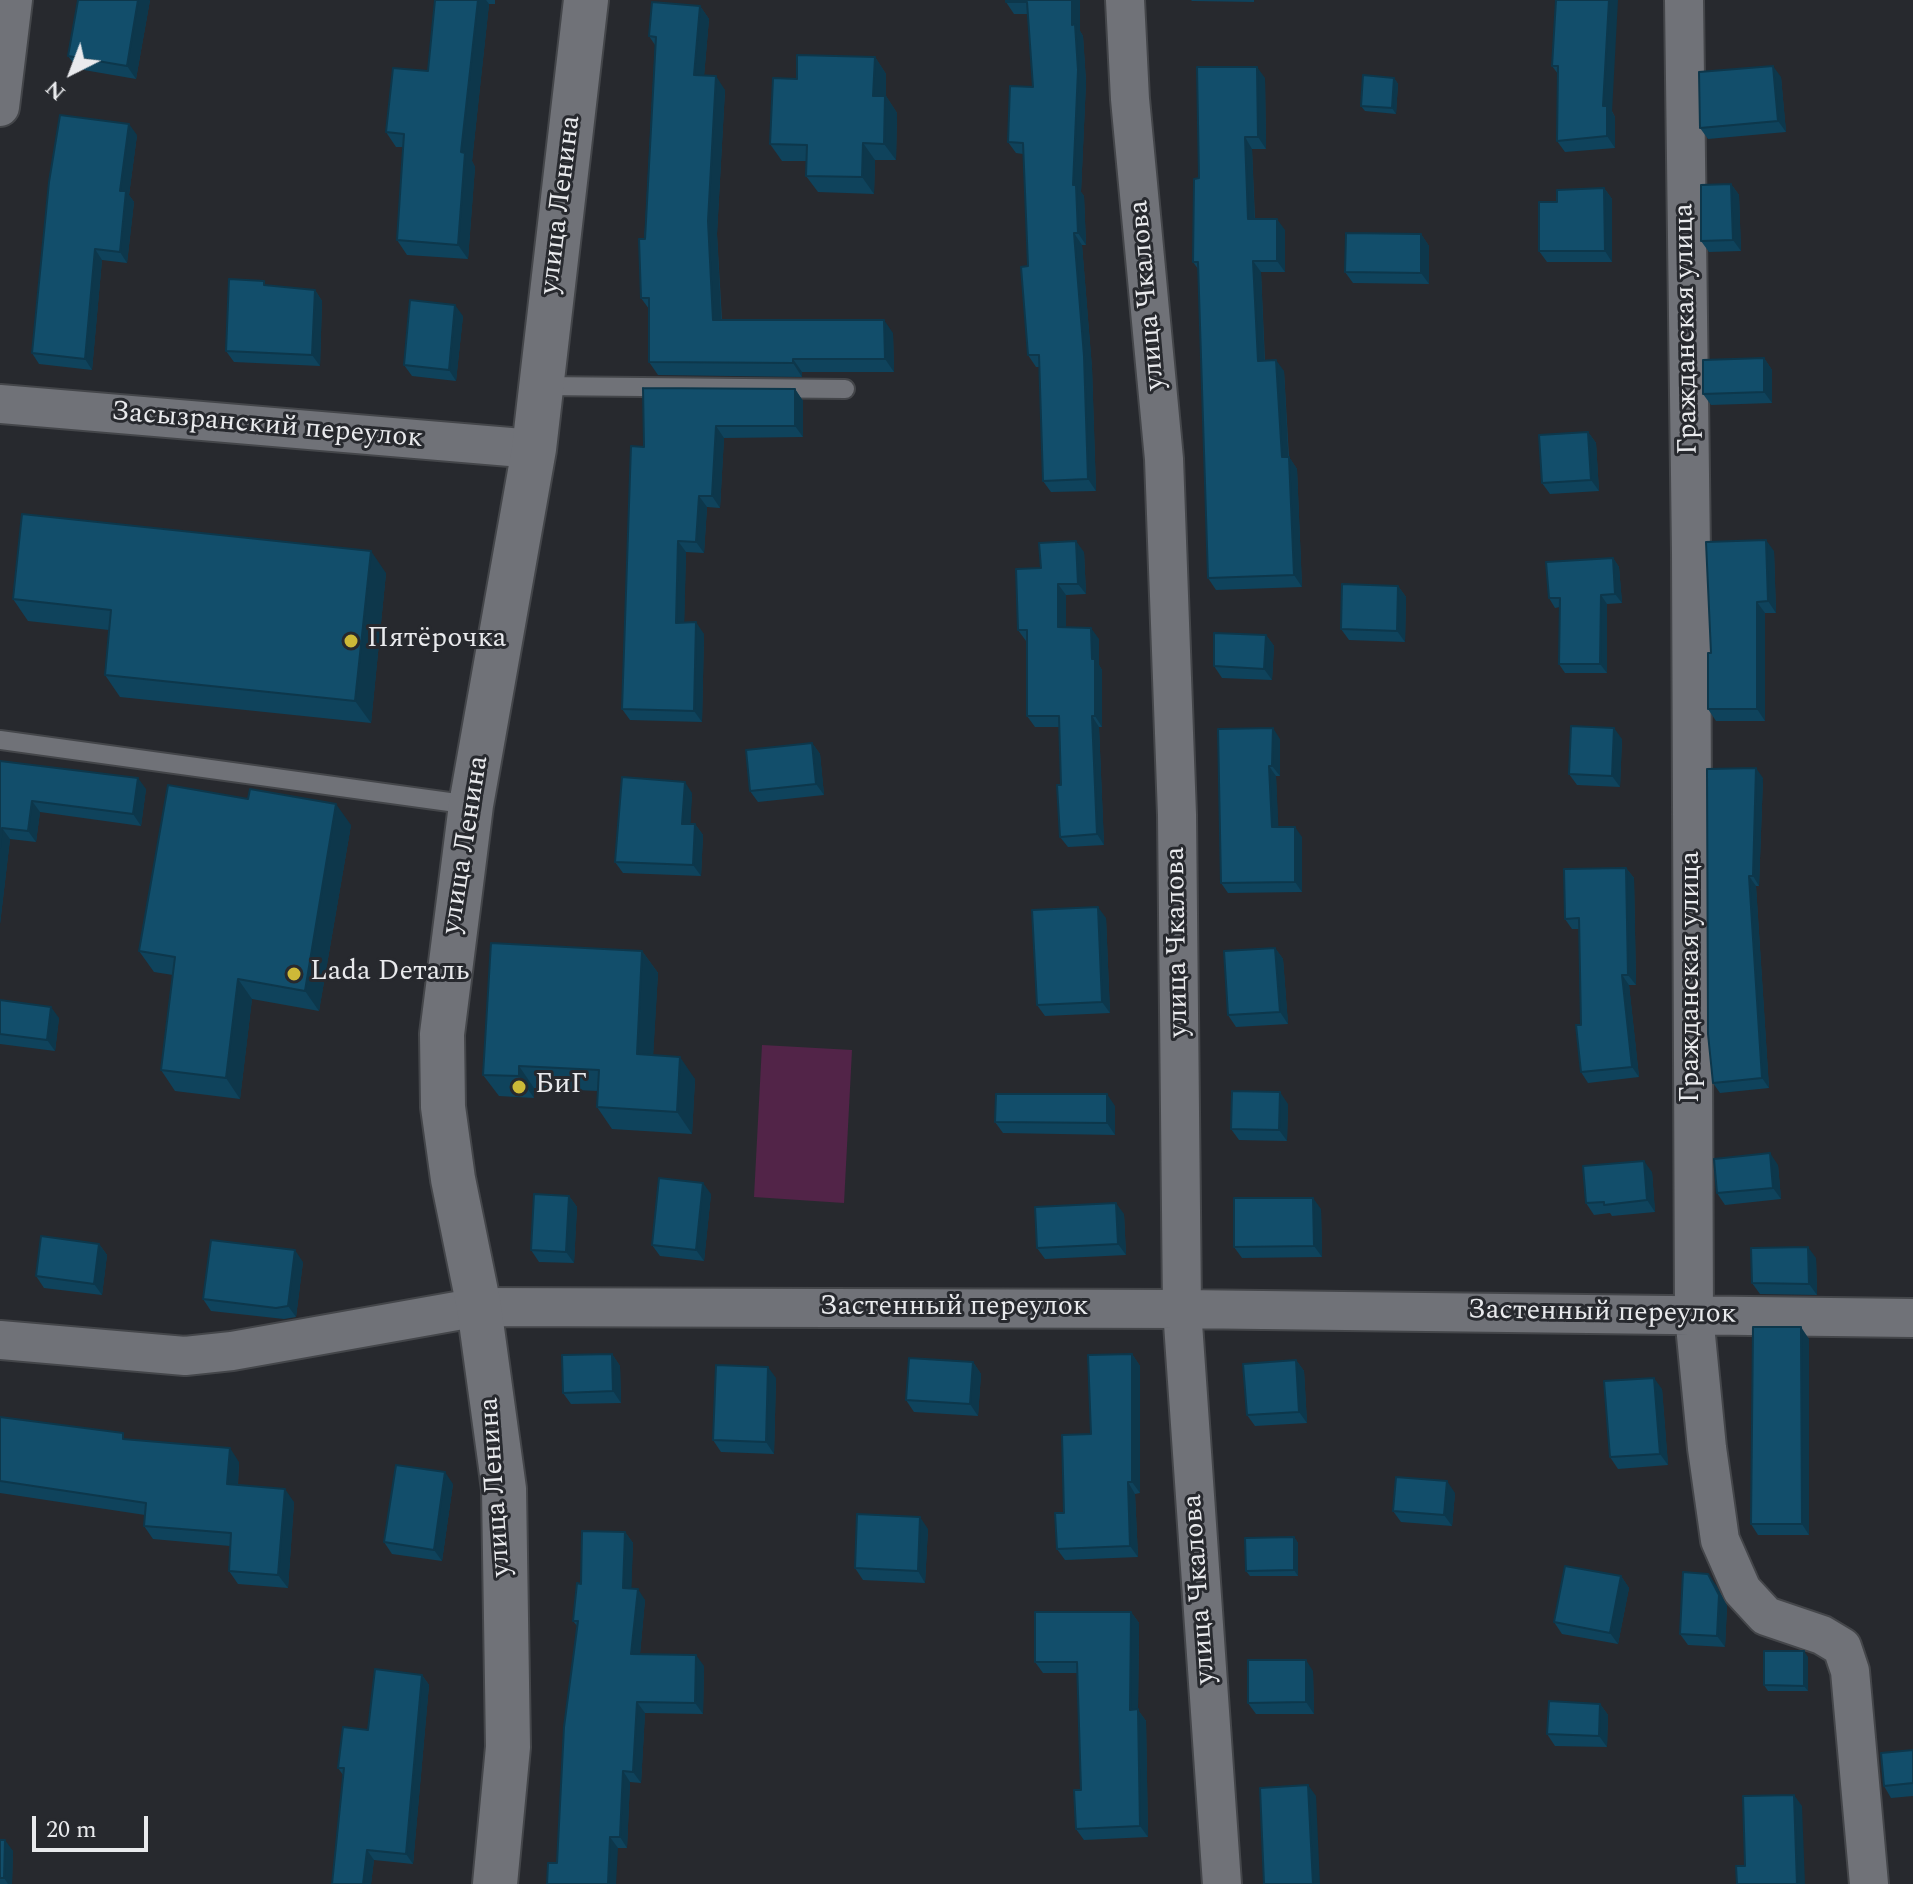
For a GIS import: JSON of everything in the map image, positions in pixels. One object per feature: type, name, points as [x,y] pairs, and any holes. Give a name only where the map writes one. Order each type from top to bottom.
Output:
[{"type":"main road","name":"улица Ленина","points":[[495,1884],[508,1747],[504,1489],[479,1307],[453,1179],[443,1107],[446,995],[471,805],[534,449],[586,0]]},
{"type":"street","points":[[0,107],[13,0]]},
{"type":"street","name":"улица Чкалова","points":[[1125,0],[1130,99],[1164,459],[1177,815],[1182,1309],[1222,1884]]},
{"type":"street","name":"Гражданская улица","points":[[1684,0],[1691,553],[1694,1315],[1720,1540],[1742,1590],[1766,1616],[1822,1635],[1842,1647],[1850,1671],[1869,1884]]},
{"type":"street","name":"Засызранский переулок","points":[[0,404],[534,449]]},
{"type":"street","name":"Застенный переулок","points":[[0,1340],[185,1356],[232,1351],[479,1307],[1182,1309],[1913,1318]]},
{"type":"lane","points":[[541,386],[845,389]]},
{"type":"lane","points":[[0,740],[471,805]]},
{"type":"shaded area","points":[[762,1045],[852,1050],[844,1203],[754,1197]]},
{"type":"building","points":[[78,0],[138,0],[127,66],[68,56]]},
{"type":"building","points":[[435,0],[478,0],[461,152],[465,153],[458,245],[397,240],[404,134],[386,132],[393,68],[428,71]]},
{"type":"building","points":[[1006,0],[1072,0],[1078,70],[1073,185],[1076,185],[1078,233],[1074,233],[1084,356],[1088,479],[1043,481],[1039,355],[1028,355],[1021,267],[1028,266],[1023,143],[1008,142],[1010,86],[1033,87],[1027,2]]},
{"type":"building","points":[[1556,0],[1609,0],[1603,106],[1607,106],[1607,136],[1557,141],[1558,66],[1552,66]]},
{"type":"building","points":[[652,2],[700,6],[694,75],[716,76],[708,221],[713,320],[884,320],[885,359],[793,359],[793,363],[649,362],[649,298],[641,298],[639,239],[645,239],[656,37],[649,36]]},
{"type":"building","points":[[797,55],[875,57],[873,96],[885,96],[884,144],[863,143],[862,177],[806,176],[807,145],[770,144],[773,78],[797,79]]},
{"type":"building","points":[[1773,66],[1778,121],[1700,128],[1699,72]]},
{"type":"building","points":[[1197,67],[1257,67],[1258,137],[1245,137],[1248,219],[1277,219],[1277,261],[1253,261],[1258,361],[1276,360],[1282,457],[1289,457],[1294,575],[1208,578],[1198,262],[1193,262],[1194,179],[1199,178]]},
{"type":"building","points":[[1363,75],[1394,78],[1392,108],[1361,106]]},
{"type":"building","points":[[60,115],[129,124],[120,191],[126,191],[120,252],[95,249],[85,359],[32,353],[49,182]]},
{"type":"building","points":[[1731,184],[1733,240],[1701,241],[1701,185]]},
{"type":"building","points":[[1604,188],[1605,251],[1539,251],[1539,202],[1557,202],[1557,190]]},
{"type":"building","points":[[1346,233],[1421,234],[1421,273],[1345,272]]},
{"type":"building","points":[[229,279],[264,281],[264,285],[315,290],[312,355],[226,351]]},
{"type":"building","points":[[410,300],[455,305],[449,370],[404,365]]},
{"type":"building","points":[[1764,358],[1764,392],[1703,394],[1703,360]]},
{"type":"building","points":[[643,388],[795,389],[795,426],[716,426],[712,496],[699,496],[696,542],[678,541],[676,623],[696,622],[694,711],[622,709],[631,446],[644,447]]},
{"type":"building","points":[[1588,432],[1591,480],[1542,483],[1539,435]]},
{"type":"building","points":[[22,514],[371,551],[355,701],[105,675],[111,610],[13,599]]},
{"type":"building","points":[[1766,540],[1768,601],[1757,602],[1757,709],[1708,709],[1708,653],[1711,653],[1706,542]]},
{"type":"building","points":[[1076,541],[1078,584],[1058,584],[1058,627],[1091,628],[1092,659],[1095,659],[1095,716],[1092,716],[1097,834],[1060,837],[1057,785],[1061,785],[1059,716],[1027,716],[1027,630],[1018,630],[1016,569],[1041,568],[1039,543]]},
{"type":"building","points":[[1613,558],[1615,594],[1601,595],[1600,664],[1559,664],[1560,598],[1549,598],[1546,562]]},
{"type":"building","points":[[1342,584],[1398,586],[1397,631],[1341,629]]},
{"type":"building","points":[[1214,633],[1266,635],[1264,669],[1214,666]]},
{"type":"building","points":[[1571,726],[1614,728],[1612,776],[1569,774]]},
{"type":"building","points":[[1273,728],[1272,766],[1269,766],[1272,827],[1295,827],[1295,882],[1221,883],[1218,729]]},
{"type":"building","points":[[812,743],[816,784],[750,791],[746,750]]},
{"type":"building","points":[[0,761],[138,778],[133,814],[32,801],[28,831],[2,828],[0,848]]},
{"type":"building","points":[[1756,768],[1753,876],[1749,876],[1762,1078],[1713,1083],[1708,1034],[1707,769]]},
{"type":"building","points":[[622,777],[685,782],[682,824],[695,824],[693,865],[615,862]]},
{"type":"building","points":[[168,785],[248,799],[250,789],[336,804],[305,991],[238,979],[226,1078],[161,1070],[175,957],[139,951]]},
{"type":"building","points":[[1626,868],[1628,975],[1622,975],[1632,1067],[1581,1072],[1576,1025],[1581,1025],[1579,918],[1565,919],[1564,869]]},
{"type":"building","points":[[1098,907],[1102,1002],[1037,1005],[1032,910]]},
{"type":"building","points":[[491,943],[642,951],[637,1054],[680,1057],[677,1112],[597,1107],[599,1070],[519,1066],[519,1076],[483,1075]]},
{"type":"building","points":[[1275,948],[1280,1012],[1228,1015],[1224,951]]},
{"type":"building","points":[[0,1000],[51,1007],[47,1040],[0,1034]]},
{"type":"building","points":[[1232,1091],[1280,1092],[1279,1130],[1231,1129]]},
{"type":"building","points":[[996,1094],[1107,1094],[1107,1123],[995,1122]]},
{"type":"building","points":[[1770,1153],[1773,1188],[1717,1193],[1714,1159]]},
{"type":"building","points":[[1644,1161],[1647,1200],[1604,1205],[1604,1202],[1586,1203],[1583,1166]]},
{"type":"building","points":[[659,1178],[703,1183],[696,1250],[652,1245]]},
{"type":"building","points":[[534,1194],[569,1196],[566,1252],[531,1250]]},
{"type":"building","points":[[1234,1198],[1313,1198],[1314,1246],[1234,1247]]},
{"type":"building","points":[[1116,1203],[1118,1244],[1037,1248],[1035,1207]]},
{"type":"building","points":[[41,1236],[99,1244],[94,1284],[36,1276]]},
{"type":"building","points":[[211,1240],[295,1250],[288,1306],[276,1308],[203,1299]]},
{"type":"building","points":[[1808,1247],[1809,1284],[1752,1283],[1751,1248]]},
{"type":"building","points":[[1753,1327],[1801,1327],[1802,1524],[1751,1524]]},
{"type":"building","points":[[612,1354],[613,1391],[563,1393],[562,1355]]},
{"type":"building","points":[[1132,1354],[1132,1482],[1128,1482],[1130,1546],[1057,1549],[1055,1513],[1064,1513],[1062,1435],[1091,1434],[1088,1355]]},
{"type":"building","points":[[909,1358],[973,1362],[970,1404],[906,1400]]},
{"type":"building","points":[[1296,1360],[1299,1412],[1247,1415],[1243,1364]]},
{"type":"building","points":[[716,1365],[768,1367],[766,1442],[713,1440]]},
{"type":"building","points":[[1654,1378],[1660,1454],[1610,1457],[1604,1381]]},
{"type":"building","points":[[0,1417],[123,1433],[123,1439],[230,1448],[227,1484],[285,1489],[278,1575],[229,1571],[231,1533],[144,1526],[146,1503],[0,1481]]},
{"type":"building","points":[[396,1465],[445,1472],[434,1550],[384,1542]]},
{"type":"building","points":[[1396,1477],[1447,1481],[1444,1515],[1393,1511]]},
{"type":"building","points":[[857,1514],[920,1517],[918,1571],[855,1568]]},
{"type":"building","points":[[582,1531],[625,1532],[623,1588],[638,1589],[631,1654],[696,1655],[695,1703],[637,1702],[633,1772],[623,1771],[620,1837],[610,1837],[608,1884],[547,1884],[548,1863],[557,1863],[564,1727],[578,1621],[573,1621],[577,1583],[581,1584]]},
{"type":"building","points":[[1294,1537],[1294,1570],[1246,1571],[1245,1538]]},
{"type":"building","points":[[1565,1566],[1621,1576],[1610,1633],[1554,1622]]},
{"type":"building","points":[[1683,1572],[1708,1574],[1719,1595],[1717,1636],[1680,1634]]},
{"type":"building","points":[[1035,1612],[1131,1612],[1130,1710],[1138,1709],[1140,1826],[1076,1829],[1074,1790],[1081,1790],[1077,1662],[1035,1662]]},
{"type":"building","points":[[1764,1651],[1804,1651],[1804,1686],[1764,1685]]},
{"type":"building","points":[[1248,1660],[1306,1660],[1306,1702],[1248,1703]]},
{"type":"building","points":[[375,1669],[422,1675],[406,1854],[367,1850],[363,1884],[332,1884],[344,1768],[338,1768],[343,1727],[368,1730]]},
{"type":"building","points":[[1549,1701],[1600,1704],[1599,1736],[1547,1734]]},
{"type":"building","points":[[1913,1750],[1913,1783],[1884,1786],[1881,1753]]},
{"type":"building","points":[[1308,1785],[1313,1884],[1264,1884],[1260,1788]]},
{"type":"building","points":[[1794,1795],[1797,1884],[1737,1884],[1736,1866],[1745,1866],[1743,1796]]},
{"type":"building","points":[[0,1840],[5,1840],[4,1878],[0,1878]]},
{"type":"place","name":"Пятёрочка","points":[[351,641]]},
{"type":"place","name":"Lada Dеталь","points":[[294,974]]},
{"type":"place","name":"БиГ","points":[[519,1087]]}]
